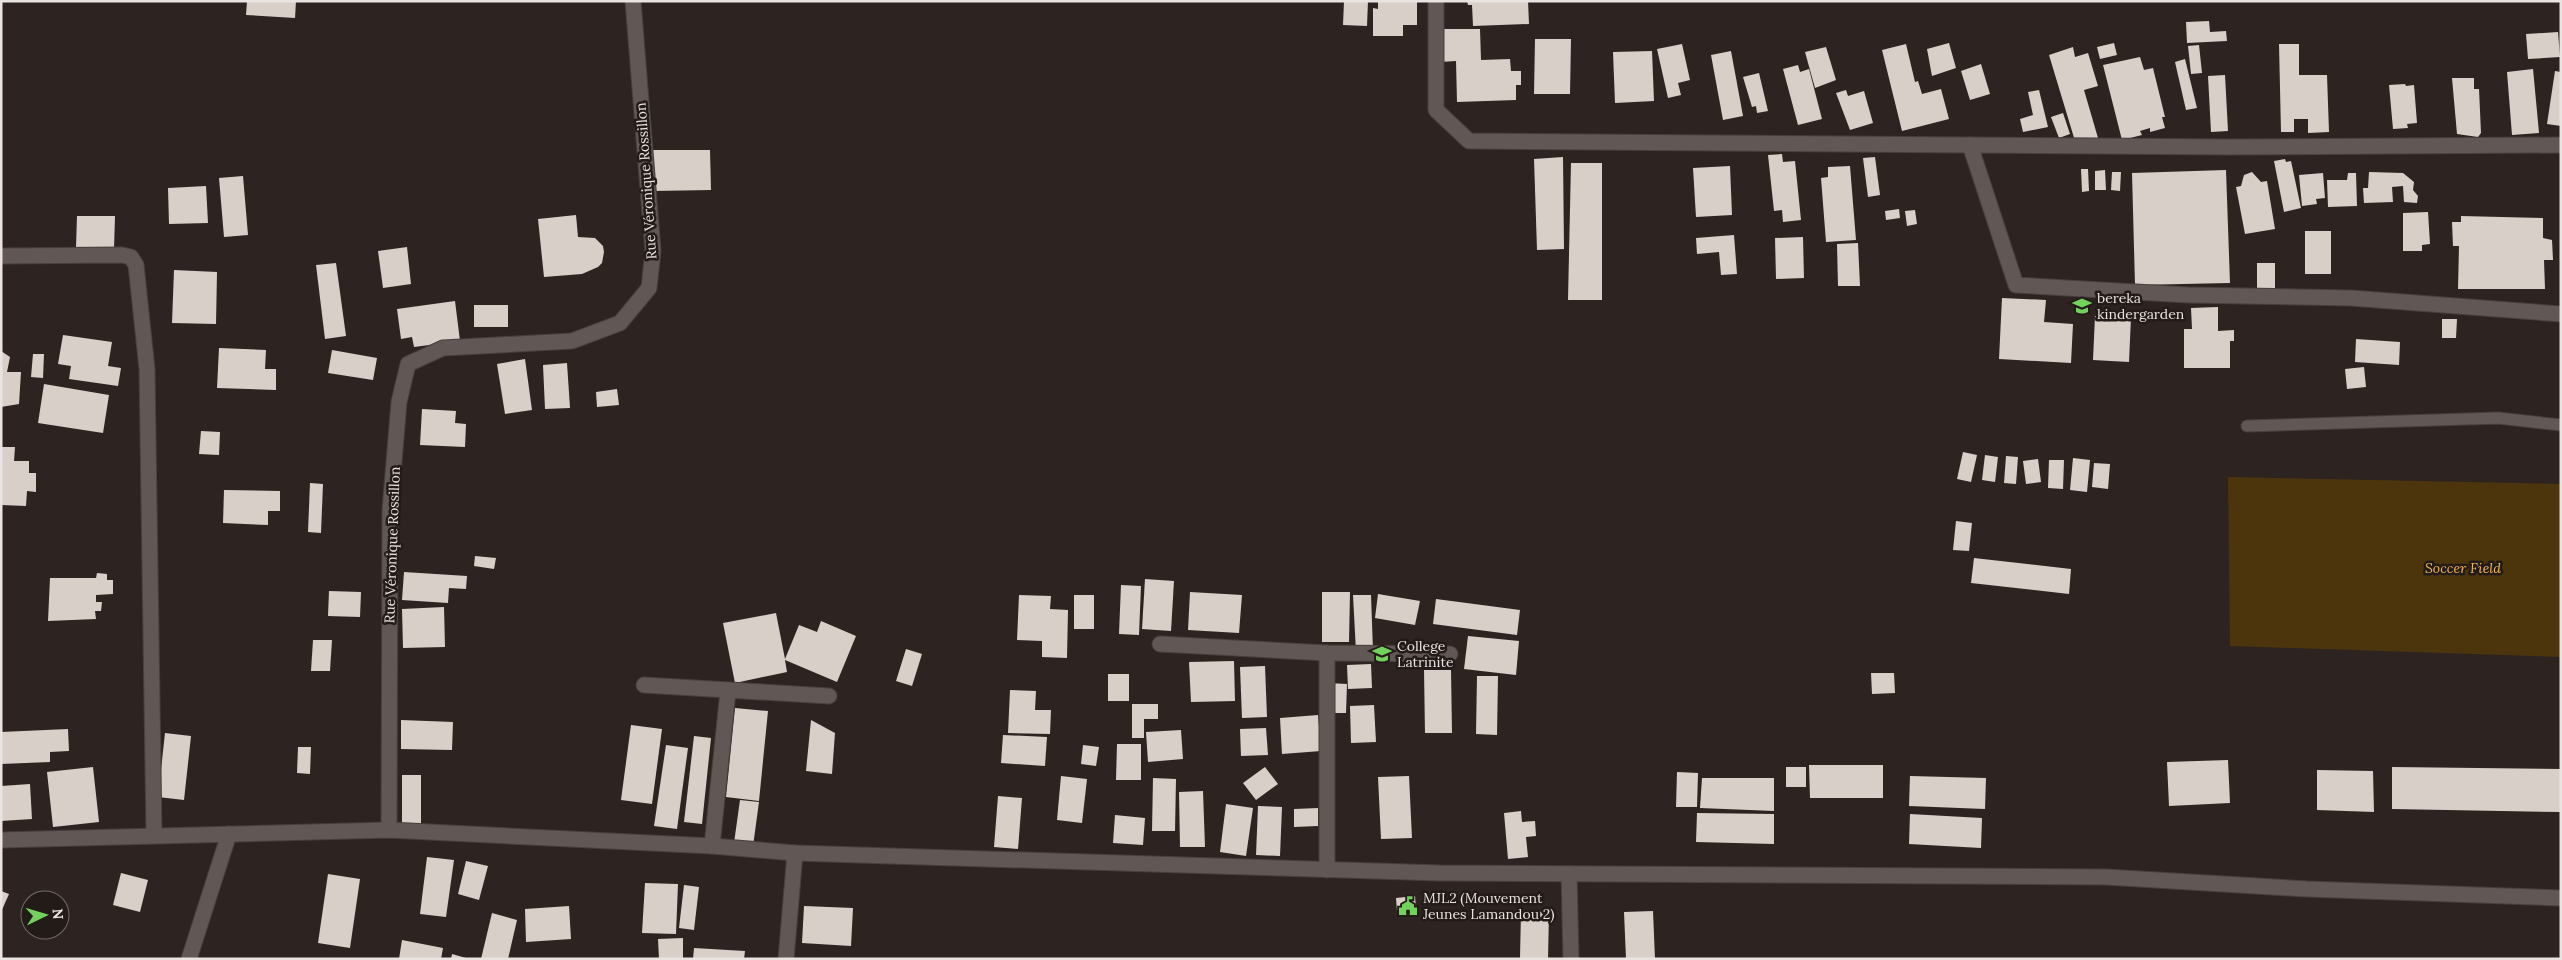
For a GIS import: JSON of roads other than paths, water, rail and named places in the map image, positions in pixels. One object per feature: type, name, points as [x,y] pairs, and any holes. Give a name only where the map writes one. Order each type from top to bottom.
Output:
[{"type":"street","name":"Rue Véronique Rossillon","points":[[389,830],[390,510],[399,402],[408,364],[443,348],[572,341],[620,323],[649,288],[652,251],[633,1]]},
{"type":"street","points":[[1436,1],[1436,110],[1469,141],[2230,147],[2561,145]]},
{"type":"street","points":[[1970,145],[2016,285],[2188,295],[2351,298],[2561,314]]},
{"type":"street","points":[[1,256],[122,255],[131,257],[136,265],[147,369],[154,835]]},
{"type":"street","points":[[1160,644],[1327,653],[1450,654]]},
{"type":"street","points":[[1327,653],[1327,870]]},
{"type":"street","points":[[644,685],[830,696]]},
{"type":"street","points":[[712,846],[728,691]]},
{"type":"street","points":[[1,840],[389,830],[712,846],[795,853],[1327,870],[1569,874],[2106,877],[2307,889],[2561,898]]},
{"type":"street","points":[[189,959],[229,834]]},
{"type":"street","points":[[786,959],[795,853]]},
{"type":"street","points":[[1569,874],[1571,959]]},
{"type":"lane","points":[[2248,426],[2498,418],[2561,425]]},
{"type":"place","name":"bereka kindergarden","points":[[2082,306]]},
{"type":"place","name":"College Latrinite","points":[[1382,654]]},
{"type":"place","name":"MJL2 (Mouvement Jeunes Lamandou 2)","points":[[1408,906]]},
{"type":"park label","name":"Soccer Field","points":[[2463,568]]}]
